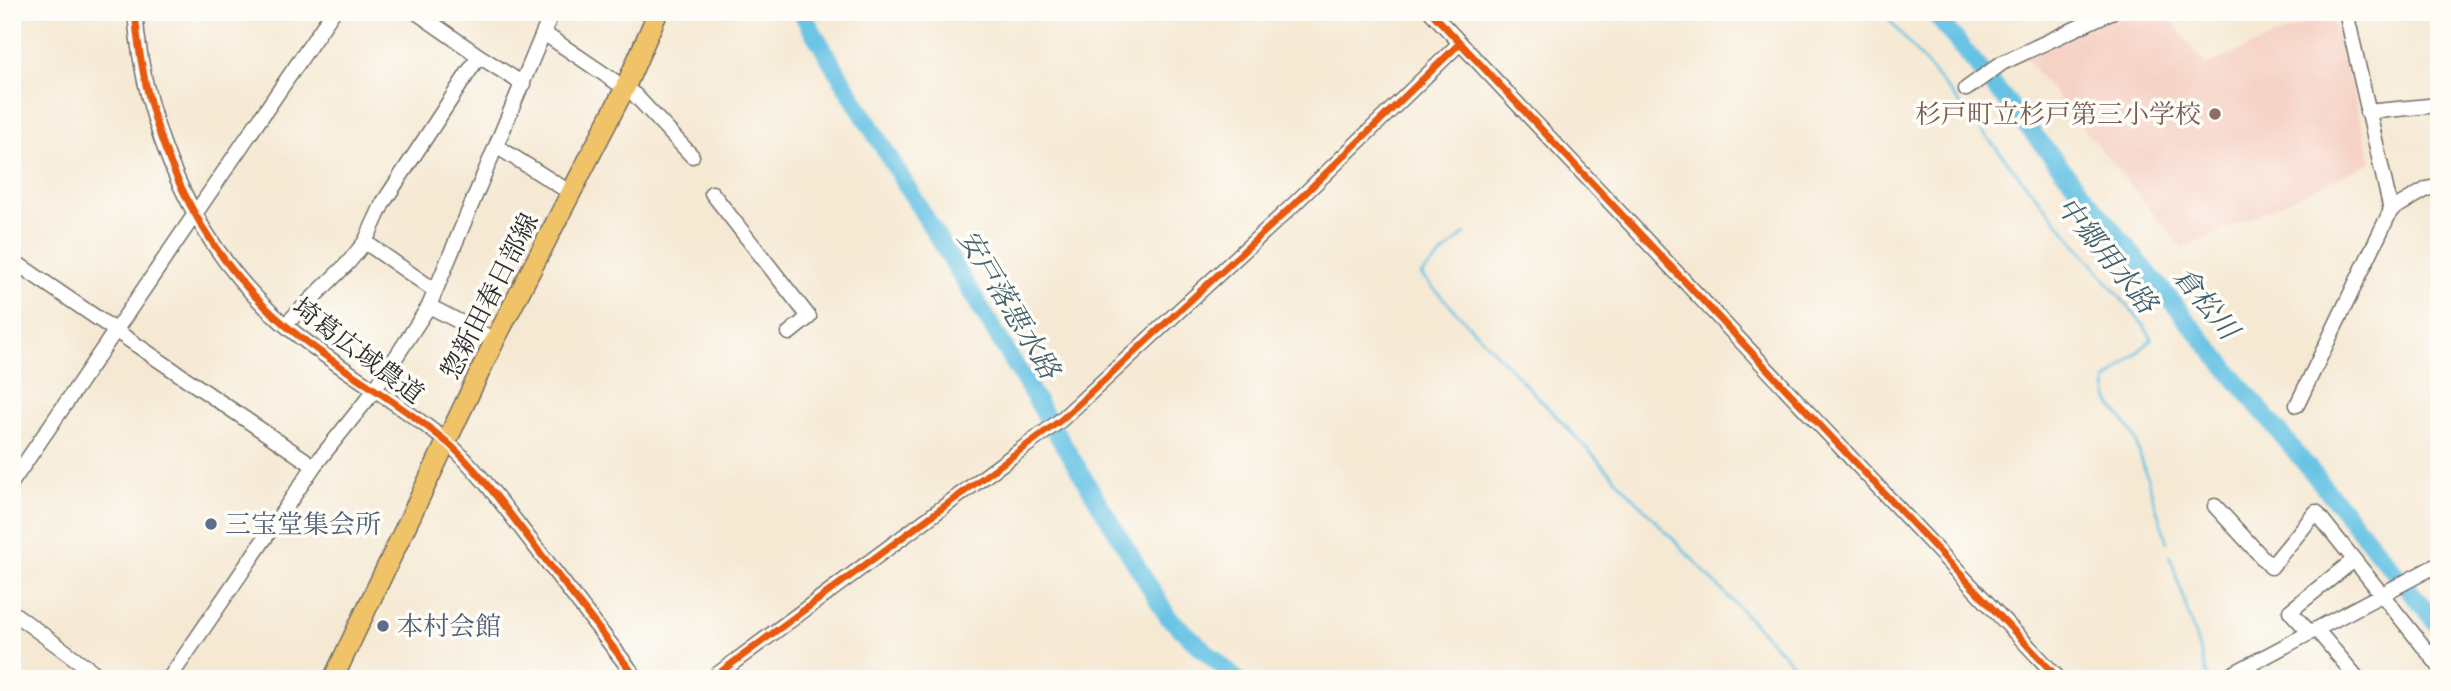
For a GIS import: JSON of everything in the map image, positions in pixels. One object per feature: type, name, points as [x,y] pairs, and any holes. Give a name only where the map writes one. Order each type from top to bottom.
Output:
[{"type":"main road","name":"惣新田春日部線","points":[[334,679],[495,340],[625,88],[658,12]]},
{"type":"street","name":"埼葛広域農道","points":[[135,12],[150,106],[166,157],[219,253],[252,293],[285,325],[447,443],[481,477],[637,679]]},
{"type":"street","points":[[12,482],[333,12]]},
{"type":"street","points":[[416,12],[523,85]]},
{"type":"street","points":[[169,679],[314,467],[374,391],[429,306],[552,12]]},
{"type":"street","points":[[1431,12],[2059,679]]},
{"type":"street","points":[[1966,89],[2003,63],[2111,12]]},
{"type":"street","points":[[2346,12],[2391,210]]},
{"type":"street","points":[[545,34],[635,95],[692,156]]},
{"type":"street","points":[[710,679],[1061,419],[1289,209],[1460,44]]},
{"type":"street","points":[[285,325],[348,263],[365,242],[383,203],[479,56]]},
{"type":"street","points":[[2367,112],[2439,106]]},
{"type":"street","points":[[496,146],[571,193]]},
{"type":"street","points":[[2297,405],[2391,210],[2427,188],[2439,186]]},
{"type":"street","points":[[712,194],[809,317],[789,333]]},
{"type":"street","points":[[365,242],[434,289]]},
{"type":"street","points":[[12,260],[314,467]]},
{"type":"street","points":[[429,306],[495,340]]},
{"type":"street","points":[[2215,506],[2271,567],[2316,512],[2439,666]]},
{"type":"street","points":[[2354,560],[2290,611],[2313,630],[2358,679]]},
{"type":"street","points":[[2223,679],[2439,564]]},
{"type":"street","points":[[12,612],[103,679]]},
{"type":"shaded area","name":"杉戸町立杉戸第三小学校","points":[[2124,12],[2164,12],[2206,65],[2331,13],[2372,162],[2183,249],[2025,58]]},
{"type":"waterway","name":"安戸落悪水路","points":[[801,12],[1168,617],[1236,679]]},
{"type":"waterway","name":"中郷用水路","points":[[1883,12],[2152,339],[2106,381],[2112,406],[2135,439],[2167,542]]},
{"type":"waterway","name":"倉松川","points":[[1933,12],[2439,626]]},
{"type":"waterway","points":[[1465,233],[1421,275],[1807,679]]},
{"type":"waterway","name":"中郷用水路","points":[[2170,555],[2208,678]]},
{"type":"cycle path","points":[[135,12],[140,56],[162,142],[200,223],[224,260],[253,294],[285,325],[325,356],[408,412],[459,453],[497,497],[637,679]]},
{"type":"cycle path","points":[[1431,12],[2059,679]]},
{"type":"cycle path","points":[[711,679],[1061,420],[1289,209],[1460,43]]},
{"type":"place","name":"杉戸町立杉戸第三小学校","points":[[2215,114]]},
{"type":"place","name":"三宝堂集会所","points":[[211,524]]},
{"type":"place","name":"本村会館","points":[[383,626]]}]
